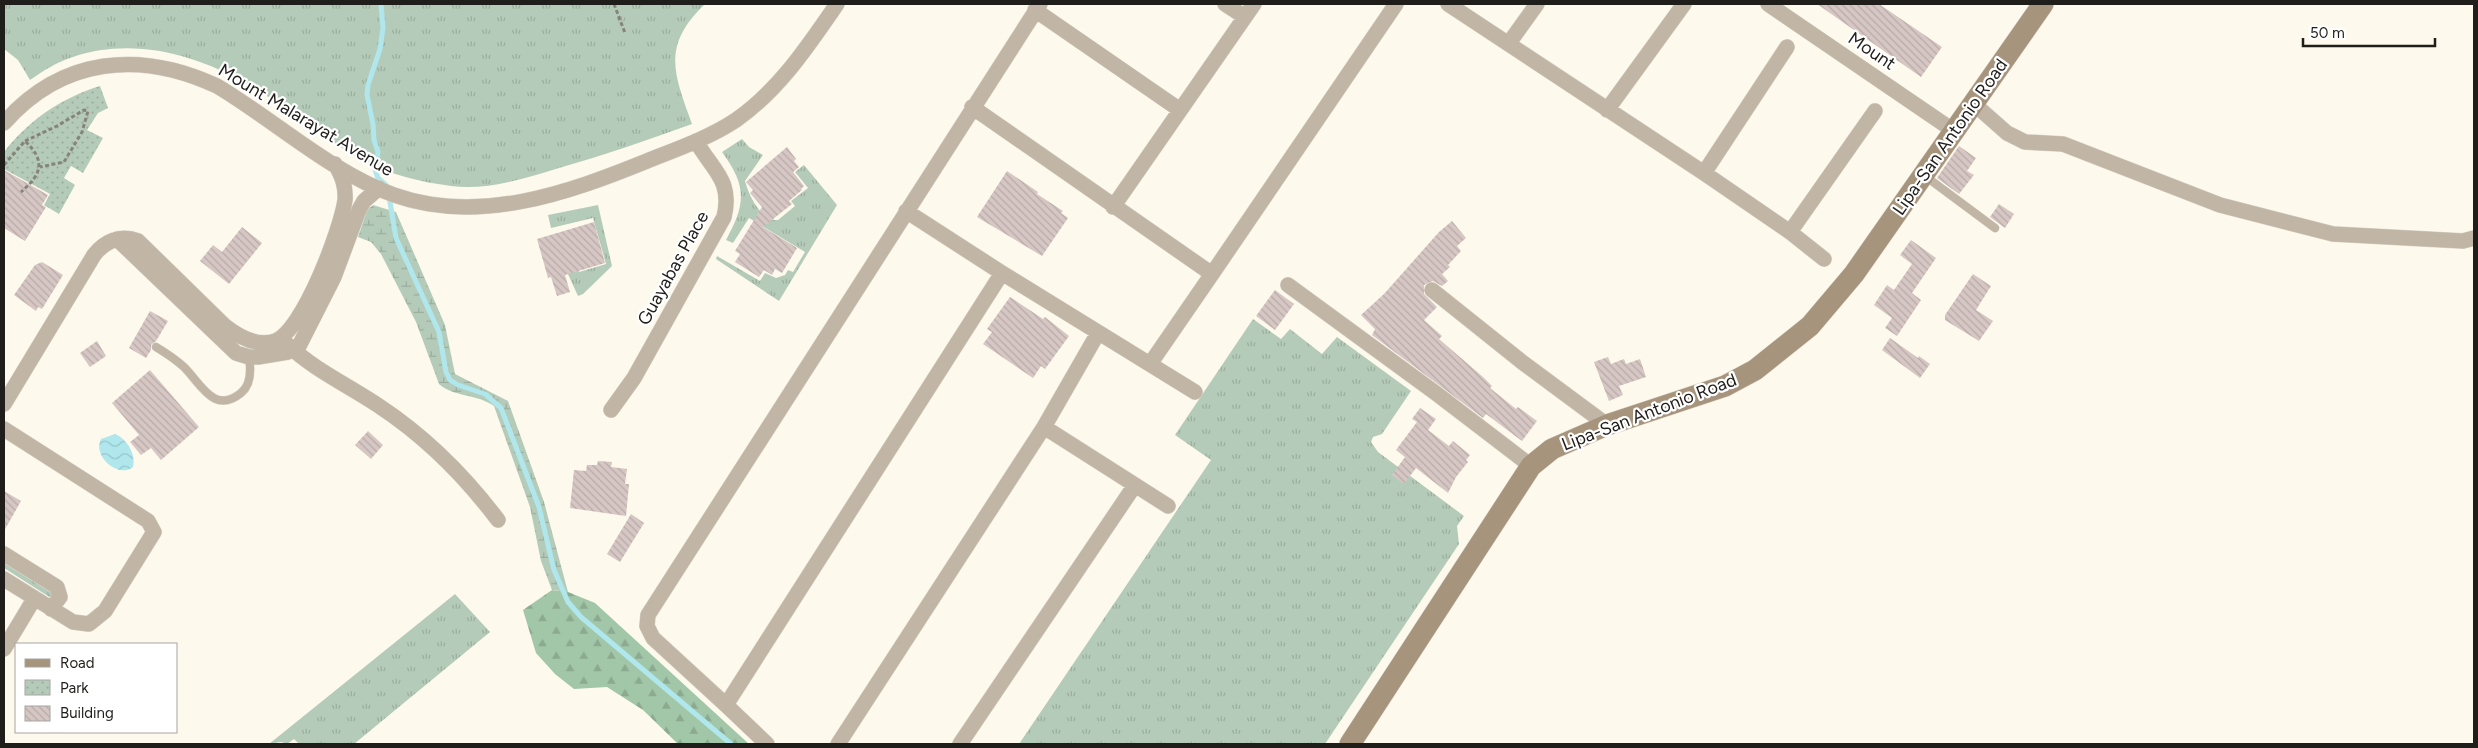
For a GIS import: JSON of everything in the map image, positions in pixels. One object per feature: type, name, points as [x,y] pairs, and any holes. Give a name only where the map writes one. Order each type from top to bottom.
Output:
[{"type":"main road","name":"Lipa-San Antonio Road","points":[[1350,744],[1531,466],[1552,449],[1607,425],[1725,386],[1755,370],[1810,326],[1854,274],[2043,4]]},
{"type":"street","name":"Mount Malarayat Avenue","points":[[4,123],[27,100],[82,70],[111,64],[152,64],[176,70],[217,86],[334,164],[380,189],[396,195],[446,205],[513,204],[581,186],[696,141],[736,120],[772,90],[798,60],[837,4]]},
{"type":"street","points":[[1225,4],[1245,17]]},
{"type":"street","points":[[1114,207],[1254,4]]},
{"type":"street","points":[[1150,364],[1396,4]]},
{"type":"street","points":[[1448,4],[1790,232],[1824,259]]},
{"type":"street","points":[[1509,43],[1537,4]]},
{"type":"street","points":[[1607,110],[1684,4]]},
{"type":"street","name":"Mount","points":[[1768,4],[1954,131]]},
{"type":"street","points":[[768,744],[653,638],[647,626],[648,615],[972,107],[1038,7],[1180,110]]},
{"type":"street","points":[[1704,174],[1787,47]]},
{"type":"street","points":[[1974,103],[2008,133],[2026,142],[2063,144],[2220,205],[2333,234],[2463,241],[2474,238]]},
{"type":"street","points":[[972,107],[1212,274]]},
{"type":"street","points":[[1790,232],[1875,111]]},
{"type":"street","name":"Guayabas Place","points":[[611,410],[634,378],[724,217],[728,194],[696,141]]},
{"type":"street","points":[[4,404],[94,255],[102,246],[117,239],[127,238],[142,245],[233,332],[244,338],[263,342],[281,337],[290,327],[317,284],[342,212],[345,185],[334,164]]},
{"type":"street","points":[[117,239],[220,340],[236,353],[249,357],[294,350],[302,341],[334,277],[359,210],[364,201],[380,189]]},
{"type":"street","points":[[906,210],[1002,273],[1195,392]]},
{"type":"street","points":[[726,705],[1002,273]]},
{"type":"street","points":[[1288,285],[1437,394],[1531,466]]},
{"type":"street","points":[[1432,290],[1522,362],[1607,425]]},
{"type":"street","points":[[838,744],[1044,426],[1098,333]]},
{"type":"street","points":[[281,337],[294,350],[334,379],[408,426],[456,469],[473,487],[498,520]]},
{"type":"street","points":[[1044,426],[1168,506]]},
{"type":"street","points":[[4,429],[148,521],[153,528],[152,538],[106,611],[89,624],[78,624],[4,579]]},
{"type":"street","points":[[960,744],[1135,485]]},
{"type":"street","points":[[4,554],[57,587],[60,597],[51,608]]},
{"type":"street","points":[[6,641],[34,598]]},
{"type":"lane","points":[[1924,174],[1994,228]]},
{"type":"lane","points":[[156,347],[177,361],[207,394],[220,401],[228,401],[244,390],[250,377],[249,357]]},
{"type":"path","points":[[614,4],[625,33]]},
{"type":"path","points":[[4,165],[25,141],[58,126],[84,110],[88,111],[82,132],[64,162],[40,167]]},
{"type":"path","points":[[21,192],[36,177],[40,167],[36,154],[25,141]]},
{"type":"green space","points":[[4,4],[705,4],[691,19],[682,33],[675,61],[680,90],[692,124],[609,153],[533,176],[506,183],[464,187],[417,180],[374,166],[334,143],[247,84],[227,73],[185,57],[140,49],[95,51],[61,61],[30,80],[18,60],[4,49]]},
{"type":"green space","points":[[100,86],[108,108],[98,113],[87,130],[103,138],[83,173],[71,166],[64,178],[75,185],[59,214],[44,205],[50,194],[4,169],[4,152],[35,120],[72,97]]},
{"type":"green space","points":[[742,139],[749,147],[763,155],[745,181],[749,194],[757,207],[766,216],[778,220],[795,206],[791,201],[808,188],[795,172],[804,165],[837,205],[779,301],[716,259],[717,256],[760,281],[765,273],[776,278],[785,275],[788,270],[793,272],[805,252],[749,218],[733,243],[726,240],[737,216],[741,195],[736,175],[722,152]]},
{"type":"green space","points":[[373,205],[396,212],[445,325],[455,374],[508,401],[544,502],[568,592],[552,590],[541,561],[530,507],[494,406],[481,399],[451,391],[439,384],[416,322],[381,254],[371,242],[358,237],[367,210]]},
{"type":"green space","points":[[598,205],[612,266],[583,294],[578,296],[567,272],[577,263],[579,272],[606,264],[593,218],[551,228],[548,215]]},
{"type":"green space","points":[[1253,319],[1281,339],[1290,329],[1322,354],[1337,337],[1411,391],[1382,434],[1373,437],[1371,442],[1378,452],[1464,516],[1457,526],[1459,544],[1325,744],[1019,744],[1211,460],[1175,435]]},
{"type":"green space","points":[[4,563],[50,591],[53,594],[51,598],[4,568]]},
{"type":"green space","points":[[552,590],[568,592],[595,603],[749,744],[678,744],[643,710],[607,687],[574,689],[555,674],[536,653],[523,610]]},
{"type":"green space","points":[[455,594],[490,632],[354,744],[299,744],[294,739],[287,744],[281,742],[269,744]]},
{"type":"water","points":[[115,434],[127,443],[132,452],[133,467],[127,470],[120,470],[108,464],[100,452],[101,439]]},
{"type":"building","points":[[1817,4],[1879,4],[1942,47],[1921,77]]},
{"type":"building","points":[[1959,146],[1976,158],[1967,171],[1974,175],[1959,194],[1937,178]]},
{"type":"building","points":[[787,147],[796,159],[794,161],[799,167],[793,172],[804,186],[789,201],[792,204],[763,227],[797,248],[782,273],[775,269],[772,275],[764,270],[759,277],[735,262],[740,254],[735,251],[762,207],[750,193],[753,190],[746,182]]},
{"type":"building","points":[[4,170],[48,195],[42,205],[46,207],[25,241],[4,228]]},
{"type":"building","points":[[1007,171],[1063,211],[1061,213],[1068,218],[1042,256],[977,217]]},
{"type":"building","points":[[1999,204],[2014,214],[2005,228],[1990,217]]},
{"type":"building","points":[[1452,221],[1466,238],[1457,246],[1461,251],[1448,265],[1450,267],[1442,274],[1448,281],[1442,286],[1433,281],[1424,285],[1424,294],[1437,307],[1424,320],[1442,336],[1439,339],[1492,386],[1490,388],[1516,409],[1518,407],[1537,421],[1522,441],[1486,414],[1483,418],[1372,335],[1375,329],[1361,315],[1384,294],[1439,232]]},
{"type":"building","points":[[594,222],[605,263],[565,275],[570,292],[557,296],[551,277],[548,278],[537,239]]},
{"type":"building","points":[[242,227],[262,243],[229,284],[200,261],[213,245],[222,252]]},
{"type":"building","points":[[1911,240],[1936,258],[1912,293],[1921,300],[1897,336],[1885,328],[1892,318],[1874,305],[1887,285],[1894,290],[1912,264],[1900,255]]},
{"type":"building","points":[[42,262],[63,275],[42,309],[38,307],[36,311],[14,295],[35,265]]},
{"type":"building","points":[[1973,274],[1991,286],[1976,310],[1993,321],[1979,341],[1945,320],[1945,315]]},
{"type":"building","points":[[1275,290],[1294,304],[1275,330],[1256,316]]},
{"type":"building","points":[[1010,297],[1043,319],[1045,317],[1069,336],[1045,369],[1041,366],[1033,378],[983,344],[992,332],[987,329]]},
{"type":"building","points":[[150,311],[168,321],[156,341],[151,345],[151,350],[146,358],[129,348]]},
{"type":"building","points":[[1890,338],[1918,358],[1919,356],[1930,364],[1920,378],[1882,350]]},
{"type":"building","points":[[97,341],[106,356],[90,367],[80,353]]},
{"type":"building","points":[[1608,357],[1611,364],[1624,359],[1626,364],[1640,359],[1646,377],[1619,386],[1623,395],[1609,401],[1594,362]]},
{"type":"building","points":[[150,370],[199,427],[161,460],[151,448],[141,455],[130,442],[139,435],[112,403]]},
{"type":"building","points":[[1420,408],[1436,419],[1428,430],[1449,446],[1453,441],[1470,455],[1466,460],[1468,462],[1456,477],[1448,493],[1416,468],[1404,484],[1392,475],[1405,457],[1396,450],[1417,422],[1412,419]]},
{"type":"building","points":[[368,431],[383,445],[371,459],[355,445]]},
{"type":"building","points":[[598,461],[612,462],[611,467],[627,469],[625,484],[629,484],[626,516],[570,508],[574,470],[586,471],[587,465],[597,465]]},
{"type":"building","points":[[4,491],[21,501],[4,531]]},
{"type":"building","points":[[631,514],[644,523],[620,562],[607,554]]},
{"type":"waterway","points":[[381,4],[383,28],[380,49],[368,85],[367,95],[374,140],[378,152],[375,170],[378,178],[386,185]]},
{"type":"waterway","points":[[389,196],[396,238],[439,332],[446,372],[450,380],[458,385],[485,394],[501,408],[539,507],[554,570],[568,602],[581,617],[731,744]]}]
